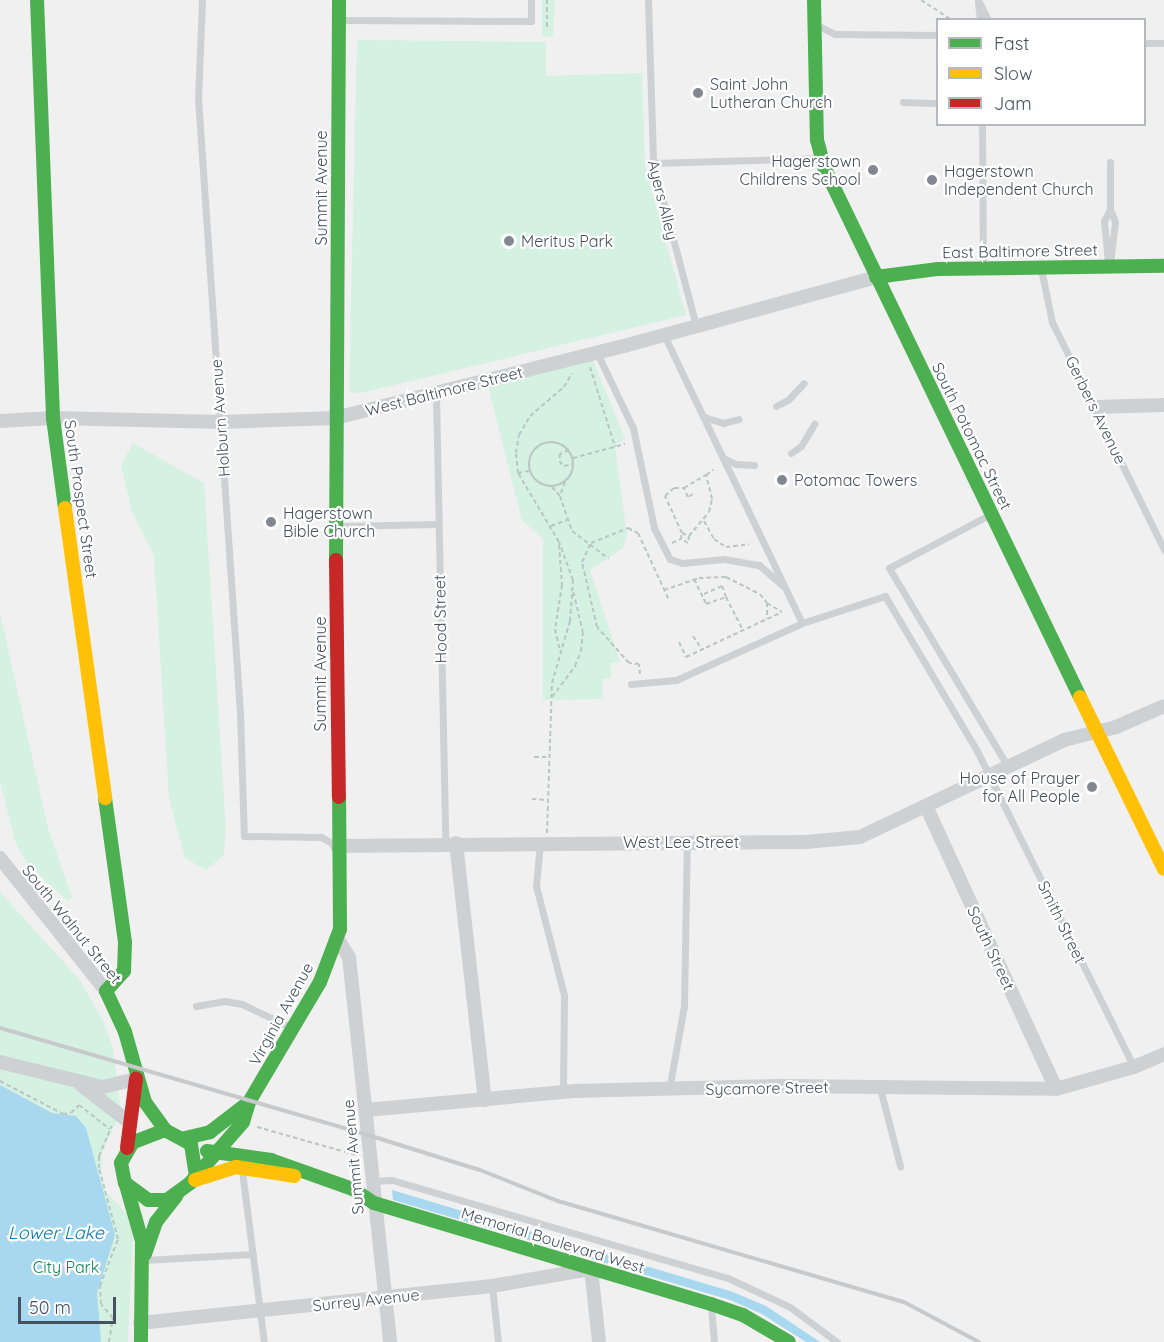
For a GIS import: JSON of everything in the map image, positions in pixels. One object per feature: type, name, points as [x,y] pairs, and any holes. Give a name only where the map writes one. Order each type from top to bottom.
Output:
[{"type":"main road","name":"South Prospect Street","points":[[37,0],[53,418],[125,943],[124,971],[106,991]]},
{"type":"main road","name":"Summit Avenue","points":[[337,938],[335,418],[339,0]]},
{"type":"main road","name":"South Potomac Street","points":[[814,0],[816,123],[821,158],[876,277],[1164,869]]},
{"type":"main road","name":"East Baltimore Street","points":[[876,277],[914,270],[1164,267]]},
{"type":"main road","name":"Virginia Avenue","points":[[188,1141],[210,1132],[249,1102],[294,1029],[337,938]]},
{"type":"main road","name":"South Walnut Street","points":[[106,991],[126,1032],[136,1079],[152,1115],[165,1130]]},
{"type":"main road","name":"South Walnut Street","points":[[127,1148],[136,1079]]},
{"type":"main road","name":"Virginia Avenue","points":[[193,1180],[247,1124],[249,1102]]},
{"type":"main road","points":[[247,1124],[244,1141],[261,1158]]},
{"type":"main road","points":[[141,1342],[143,1260],[140,1226],[125,1183],[121,1163],[127,1148],[143,1136],[165,1130],[188,1141],[196,1159],[193,1180],[176,1196],[156,1222],[143,1260]]},
{"type":"main road","name":"Memorial Boulevard West","points":[[188,1141],[217,1153],[261,1158],[353,1189],[374,1203],[711,1304],[743,1315],[789,1342]]},
{"type":"main road","name":"Memorial Boulevard West","points":[[193,1180],[217,1171],[243,1168],[287,1178],[306,1174]]},
{"type":"main road","points":[[125,1183],[148,1200],[176,1196]]},
{"type":"street","name":"West Baltimore Street","points":[[0,421],[53,418],[221,422],[335,418],[664,335],[876,277]]},
{"type":"street","points":[[1095,407],[1164,405]]},
{"type":"street","name":"West Lee Street","points":[[337,846],[450,843],[836,841],[860,837],[1064,740],[1097,733],[1164,706]]},
{"type":"street","name":"South Street","points":[[926,806],[1056,1089]]},
{"type":"street","name":"Hood Street","points":[[450,843],[484,1100]]},
{"type":"street","name":"South Walnut Street","points":[[0,858],[106,991]]},
{"type":"street","name":"Summit Avenue","points":[[337,938],[349,957],[390,1342]]},
{"type":"street","name":"Sycamore Street","points":[[366,1110],[562,1092],[880,1088],[1056,1089],[1134,1067],[1164,1054]]},
{"type":"street","points":[[0,1062],[79,1084],[102,1087],[136,1079]]},
{"type":"street","points":[[79,1084],[129,1122]]},
{"type":"street","points":[[591,1269],[599,1342]]},
{"type":"street","name":"Surrey Avenue","points":[[140,1323],[492,1286],[591,1269]]},
{"type":"lane","name":"Holburn Avenue","points":[[202,0],[198,98],[221,422],[244,836]]},
{"type":"lane","points":[[339,20],[531,21],[531,0]]},
{"type":"lane","name":"Ayers Alley","points":[[648,0],[653,163],[696,326]]},
{"type":"lane","points":[[978,0],[980,18]]},
{"type":"lane","points":[[978,0],[987,18]]},
{"type":"lane","points":[[814,24],[835,34],[936,35]]},
{"type":"lane","points":[[1146,43],[1164,43]]},
{"type":"lane","points":[[903,102],[936,103]]},
{"type":"lane","points":[[982,126],[983,268]]},
{"type":"lane","points":[[653,163],[821,158]]},
{"type":"lane","points":[[1109,267],[1104,221],[1110,209],[1110,162]]},
{"type":"lane","name":"Gerbers Avenue","points":[[1041,267],[1052,322],[1164,550]]},
{"type":"lane","points":[[631,684],[676,680],[802,622],[664,335]]},
{"type":"lane","points":[[597,352],[637,442],[654,528],[670,559],[682,564],[724,558],[759,565],[783,586]]},
{"type":"lane","points":[[776,406],[789,400],[804,383]]},
{"type":"lane","name":"Hood Street","points":[[436,394],[438,524],[450,843]]},
{"type":"lane","points":[[704,417],[723,423],[739,419]]},
{"type":"lane","points":[[791,453],[801,446],[814,424]]},
{"type":"lane","points":[[723,458],[736,464],[754,465]]},
{"type":"lane","points":[[991,514],[889,568],[1008,767]]},
{"type":"lane","points":[[336,526],[438,524]]},
{"type":"lane","name":"Smith Street","points":[[802,622],[885,596],[990,776],[1134,1067]]},
{"type":"lane","name":"West Lee Street","points":[[244,836],[321,837],[337,846]]},
{"type":"lane","points":[[669,1090],[684,1006],[687,842]]},
{"type":"lane","points":[[543,843],[536,886],[564,995],[562,1092]]},
{"type":"lane","points":[[196,1006],[225,1001],[242,1004],[294,1029]]},
{"type":"lane","points":[[880,1088],[900,1166]]},
{"type":"lane","points":[[243,1168],[264,1342]]},
{"type":"lane","points":[[373,1181],[392,1180],[728,1278],[790,1306],[837,1342]]},
{"type":"lane","points":[[143,1260],[253,1254]]},
{"type":"lane","points":[[492,1286],[498,1342]]},
{"type":"lane","points":[[711,1304],[714,1342]]},
{"type":"path","points":[[547,0],[547,29]]},
{"type":"path","points":[[921,0],[949,18]]},
{"type":"path","points":[[550,699],[575,666],[581,651],[583,633],[573,587],[559,542],[518,473],[517,444],[524,425],[564,387],[580,356]]},
{"type":"path","points":[[591,367],[615,447]]},
{"type":"path","points":[[560,496],[573,459],[569,450],[554,441],[544,442],[531,453],[529,471],[535,480],[550,486],[560,496],[572,531],[591,543],[609,559]]},
{"type":"path","points":[[573,459],[637,442]]},
{"type":"path","points":[[569,450],[560,454],[559,461],[564,466],[573,464]]},
{"type":"path","points":[[681,539],[682,533],[675,511],[665,496],[674,488],[684,488],[713,470]]},
{"type":"path","points":[[518,473],[529,471]]},
{"type":"path","points":[[681,539],[688,543],[689,536],[704,521],[712,499],[706,475]]},
{"type":"path","points":[[550,486],[566,481]]},
{"type":"path","points":[[684,488],[688,497],[693,494]]},
{"type":"path","points":[[550,526],[567,520]]},
{"type":"path","points":[[704,521],[714,539],[726,547],[749,544]]},
{"type":"path","points":[[641,683],[639,664],[628,663],[597,627],[582,562],[591,543],[628,528],[638,533],[669,600]]},
{"type":"path","points":[[682,533],[689,536]]},
{"type":"path","points":[[664,547],[681,539]]},
{"type":"path","points":[[559,542],[562,585],[555,629],[560,651]]},
{"type":"path","points":[[664,590],[694,579],[726,577],[742,581],[767,603],[782,612],[686,657],[679,642]]},
{"type":"path","points":[[694,579],[706,604],[726,597]]},
{"type":"path","points":[[702,595],[722,586],[743,630]]},
{"type":"path","points":[[543,843],[548,800],[550,699],[560,651],[570,621],[573,587]]},
{"type":"path","points":[[767,603],[767,619]]},
{"type":"path","points":[[693,636],[702,649]]},
{"type":"path","points":[[534,757],[548,757]]},
{"type":"path","points":[[532,799],[548,800]]},
{"type":"path","points":[[0,1082],[63,1114],[71,1113],[79,1105],[110,1129],[99,1156],[99,1168],[118,1239],[100,1286],[101,1304],[112,1318],[109,1342]]},
{"type":"path","points":[[247,1124],[360,1156]]},
{"type":"green space","points":[[542,0],[555,0],[553,37],[542,36]]},
{"type":"green space","name":"Meritus Park","points":[[357,40],[546,42],[546,76],[642,73],[645,166],[686,315],[361,393],[349,392]]},
{"type":"green space","points":[[593,360],[625,439],[615,446],[627,534],[623,548],[590,570],[620,662],[611,663],[611,678],[603,679],[603,699],[543,700],[543,539],[522,520],[488,386]]},
{"type":"green space","points":[[133,443],[204,483],[226,830],[224,855],[206,870],[185,858],[169,799],[154,556],[132,512],[121,465]]},
{"type":"green space","points":[[0,613],[48,828],[72,897],[68,901],[28,865],[16,844],[0,782]]},
{"type":"green space","name":"City Park","points":[[0,892],[79,979],[104,1022],[113,1049],[121,1111],[102,1153],[101,1173],[106,1192],[127,1214],[133,1235],[128,1342],[0,1342]]},
{"type":"water","name":"Lower Lake","points":[[0,1085],[52,1113],[76,1116],[86,1128],[115,1235],[97,1293],[101,1342],[0,1342]]},
{"type":"water","points":[[392,1190],[733,1292],[766,1306],[820,1342],[806,1342],[762,1314],[730,1300],[393,1200]]},
{"type":"railway","points":[[0,1028],[368,1135],[480,1170],[558,1201],[904,1302],[979,1342]]},
{"type":"traffic: fast","points":[[37,0],[53,418],[65,508]]},
{"type":"traffic: fast","points":[[336,560],[339,0]]},
{"type":"traffic: fast","points":[[814,0],[817,140],[825,169],[1080,697]]},
{"type":"traffic: fast","points":[[876,277],[938,269],[1164,266]]},
{"type":"traffic: fast","points":[[196,1176],[191,1144],[165,1130],[133,1142],[121,1163],[125,1183],[148,1200],[167,1200],[190,1183],[243,1122],[249,1102],[320,982],[340,929],[339,797]]},
{"type":"traffic: fast","points":[[105,798],[125,943],[124,971],[106,991],[125,1032],[145,1102],[165,1130]]},
{"type":"traffic: fast","points":[[185,1138],[210,1132],[244,1106]]},
{"type":"traffic: fast","points":[[207,1151],[271,1160],[353,1189],[374,1203],[711,1304],[743,1315],[789,1342]]},
{"type":"traffic: fast","points":[[126,1185],[142,1241],[141,1342]]},
{"type":"traffic: fast","points":[[145,1254],[156,1222],[176,1196]]},
{"type":"traffic: slow","points":[[65,508],[105,798]]},
{"type":"traffic: slow","points":[[1080,697],[1164,869]]},
{"type":"traffic: slow","points":[[195,1180],[236,1167],[294,1176]]},
{"type":"traffic: jam","points":[[336,560],[339,797]]},
{"type":"traffic: jam","points":[[127,1148],[136,1079]]},
{"type":"place","name":"Saint John Lutheran Church","points":[[698,93]]},
{"type":"place","name":"Hagerstown Childrens School","points":[[873,170]]},
{"type":"place","name":"Hagerstown Independent Church","points":[[932,180]]},
{"type":"place","name":"Meritus Park","points":[[509,241]]},
{"type":"place","name":"Potomac Towers","points":[[782,480]]},
{"type":"place","name":"Hagerstown Bible Church","points":[[271,522]]},
{"type":"place","name":"House of Prayer for All People","points":[[1092,787]]}]
